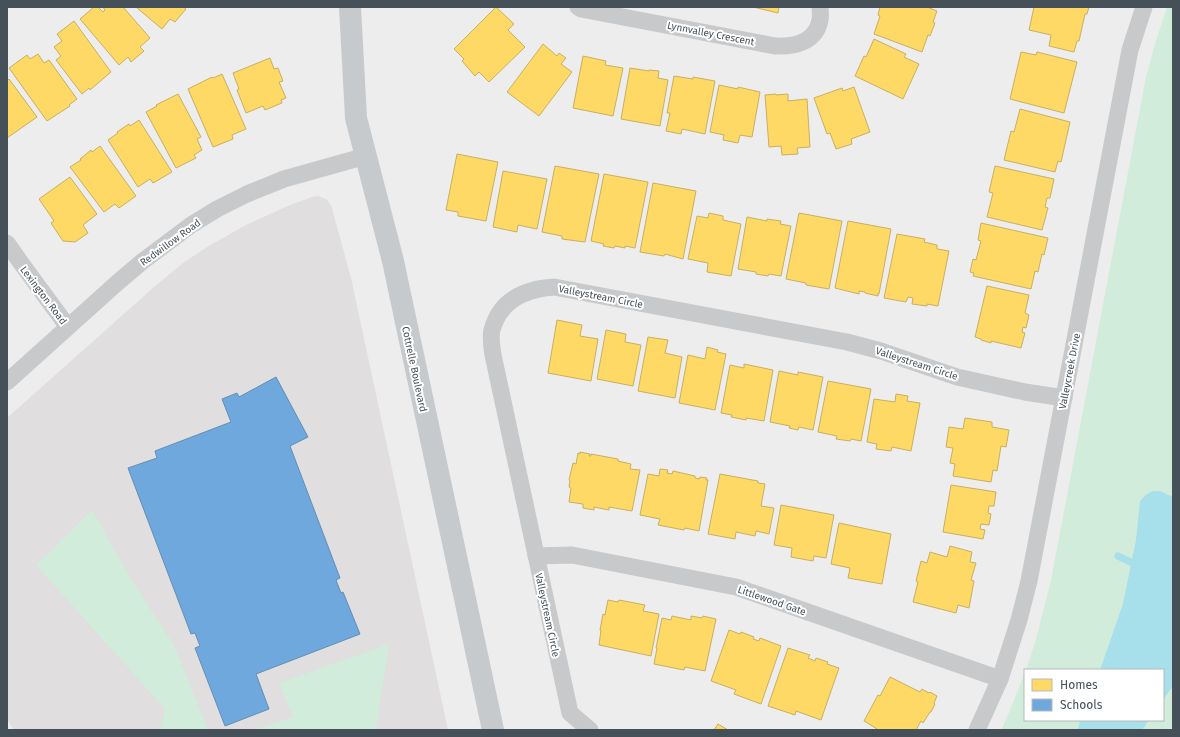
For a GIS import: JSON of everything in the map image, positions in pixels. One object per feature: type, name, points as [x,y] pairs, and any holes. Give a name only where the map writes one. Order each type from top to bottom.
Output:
[{"type":"main road","name":"Cottrelle Boulevard","points":[[350,7],[356,118],[393,261],[493,730]]},
{"type":"street","name":"Lynnvalley Crescent","points":[[578,7],[581,9],[744,40],[795,46],[815,33],[820,20],[820,7]]},
{"type":"street","name":"Valleycreek Drive","points":[[977,730],[1000,679],[1030,581],[1130,50],[1144,7]]},
{"type":"street","name":"Redwillow Road","points":[[7,382],[143,261],[192,225],[217,209],[247,194],[284,179],[366,156]]},
{"type":"street","name":"Lexington Road","points":[[7,243],[68,327]]},
{"type":"street","name":"Valleystream Circle","points":[[590,730],[570,713],[493,355],[491,331],[499,313],[511,300],[528,291],[554,287],[847,342],[881,351],[965,379],[1025,392],[1064,398]]},
{"type":"street","name":"Littlewood Gate","points":[[536,556],[572,556],[736,587],[1000,679]]},
{"type":"shaded area","points":[[318,196],[326,199],[331,205],[351,278],[448,730],[14,730],[7,719],[7,418],[183,263],[207,247],[246,225],[290,205]]},
{"type":"green space","points":[[1167,7],[1173,7],[1173,730],[1001,730],[1024,675],[1024,721],[1164,721],[1164,669],[1026,669],[1036,639],[1051,580],[1146,77]]},
{"type":"green space","points":[[92,510],[134,584],[174,645],[208,730],[161,730],[165,709],[36,565]]},
{"type":"green space","points":[[389,644],[376,730],[254,730],[293,717],[279,683]]},
{"type":"water","points":[[1160,491],[1173,497],[1173,686],[1164,699],[1164,669],[1100,669],[1123,604],[1136,540],[1140,502],[1149,493]]},
{"type":"water","points":[[1080,721],[1148,721],[1142,730],[1078,730]]},
{"type":"building: Homes","points":[[94,7],[98,7],[103,12],[105,10],[103,7],[123,7],[150,38],[140,47],[144,51],[131,62],[128,57],[119,65],[80,19]]},
{"type":"building: Homes","points":[[136,7],[183,7],[186,9],[175,22],[170,19],[162,29]]},
{"type":"building: Homes","points":[[496,7],[514,24],[508,30],[525,47],[489,82],[479,72],[475,76],[462,61],[464,59],[454,49]]},
{"type":"building: Homes","points":[[753,7],[779,7],[778,13]]},
{"type":"building: Homes","points":[[880,7],[927,7],[937,11],[933,22],[935,23],[930,36],[928,35],[922,52],[874,34],[880,16],[878,15]]},
{"type":"building: Homes","points":[[1034,7],[1089,7],[1087,14],[1085,14],[1079,41],[1077,41],[1074,52],[1049,46],[1051,35],[1029,30]]},
{"type":"building: Homes","points":[[74,21],[111,72],[90,90],[89,88],[82,94],[56,60],[61,56],[54,47],[62,41],[57,34]]},
{"type":"building: Homes","points":[[874,39],[906,54],[904,57],[919,64],[903,99],[855,76]]},
{"type":"building: Homes","points":[[543,44],[557,56],[559,53],[566,58],[561,64],[572,72],[539,116],[507,92]]},
{"type":"building: Homes","points":[[1021,52],[1036,55],[1037,52],[1077,62],[1064,113],[1010,99]]},
{"type":"building: Homes","points":[[38,54],[44,63],[49,60],[77,99],[69,105],[70,106],[47,121],[9,68],[27,55],[30,59]]},
{"type":"building: Homes","points":[[583,56],[606,61],[605,65],[623,68],[613,116],[573,108]]},
{"type":"building: Homes","points":[[270,58],[274,69],[278,68],[283,81],[279,82],[286,98],[281,100],[282,103],[265,110],[263,106],[246,113],[237,90],[239,89],[233,73]]},
{"type":"building: Homes","points":[[630,68],[659,71],[658,78],[668,80],[660,126],[621,119]]},
{"type":"building: Homes","points":[[222,74],[246,129],[232,135],[233,139],[213,147],[188,89],[212,77],[213,78]]},
{"type":"building: Homes","points":[[674,76],[693,79],[693,77],[715,81],[705,134],[682,129],[681,134],[666,131],[670,113],[667,113]]},
{"type":"building: Homes","points":[[9,79],[37,117],[7,138],[7,81]]},
{"type":"building: Homes","points":[[719,85],[738,89],[738,87],[760,92],[752,137],[740,135],[738,143],[723,140],[724,135],[710,132]]},
{"type":"building: Homes","points":[[854,87],[870,132],[851,139],[852,144],[836,149],[830,133],[827,134],[814,98],[842,88],[843,91]]},
{"type":"building: Homes","points":[[178,94],[201,137],[197,139],[202,150],[194,155],[196,158],[176,168],[146,112]]},
{"type":"building: Homes","points":[[788,94],[788,101],[807,99],[810,147],[797,148],[798,154],[782,155],[781,146],[769,147],[765,95]]},
{"type":"building: Homes","points":[[1020,109],[1070,122],[1061,162],[1058,161],[1055,172],[1004,160],[1011,131],[1014,132]]},
{"type":"building: Homes","points":[[139,120],[172,172],[153,183],[150,179],[138,187],[108,140],[129,124],[130,126]]},
{"type":"building: Homes","points":[[100,146],[136,196],[119,208],[115,204],[104,212],[70,167],[81,160],[80,159],[91,150],[92,152]]},
{"type":"building: Homes","points":[[457,154],[498,162],[486,221],[458,216],[458,212],[446,210]]},
{"type":"building: Homes","points":[[555,166],[599,174],[585,242],[562,239],[562,236],[542,232]]},
{"type":"building: Homes","points":[[995,166],[1054,179],[1050,198],[1047,198],[1045,207],[1048,208],[1042,230],[987,217],[993,193],[989,192]]},
{"type":"building: Homes","points":[[503,171],[547,179],[537,229],[518,225],[517,232],[493,227]]},
{"type":"building: Homes","points":[[604,174],[648,182],[635,248],[615,246],[614,248],[603,246],[604,244],[591,241]]},
{"type":"building: Homes","points":[[70,177],[97,214],[83,225],[88,233],[75,242],[63,241],[51,223],[54,221],[39,199]]},
{"type":"building: Homes","points":[[653,183],[696,191],[683,259],[665,254],[664,256],[640,252]]},
{"type":"building: Homes","points":[[709,213],[723,216],[723,220],[741,224],[731,276],[707,272],[708,263],[688,259],[697,216],[708,218]]},
{"type":"building: Homes","points":[[799,213],[842,221],[829,289],[806,285],[806,283],[786,279]]},
{"type":"building: Homes","points":[[747,217],[767,221],[767,219],[781,221],[780,224],[791,226],[781,276],[769,274],[768,276],[738,269]]},
{"type":"building: Homes","points":[[848,221],[891,229],[878,296],[865,292],[859,291],[859,294],[835,288]]},
{"type":"building: Homes","points":[[981,223],[1048,238],[1044,255],[1042,254],[1038,272],[1035,271],[1031,289],[973,276],[974,273],[970,272],[973,259],[976,260],[981,241],[978,240]]},
{"type":"building: Homes","points":[[897,234],[925,239],[924,242],[937,245],[937,249],[949,251],[938,306],[912,304],[913,298],[908,297],[906,302],[884,298]]},
{"type":"building: Homes","points":[[987,286],[1029,295],[1025,313],[1029,315],[1026,328],[1023,327],[1022,332],[1025,333],[1021,348],[991,341],[991,343],[975,337]]},
{"type":"building: Homes","points":[[557,320],[582,325],[580,336],[598,339],[591,381],[548,373]]},
{"type":"building: Homes","points":[[606,330],[626,334],[625,342],[641,345],[633,386],[597,379]]},
{"type":"building: Homes","points":[[648,337],[668,340],[665,353],[682,357],[675,398],[638,391]]},
{"type":"building: Homes","points":[[707,347],[718,350],[717,352],[726,354],[715,410],[679,403],[688,355],[705,359]]},
{"type":"building: Homes","points":[[744,364],[773,370],[764,421],[746,418],[746,420],[721,413],[730,365],[744,368]]},
{"type":"building: Homes","points":[[779,371],[798,375],[798,372],[823,377],[813,430],[799,427],[798,430],[789,428],[790,426],[770,422]]},
{"type":"building: Homes","points":[[828,381],[871,389],[861,441],[836,439],[837,436],[818,432]]},
{"type":"building: Homes","points":[[896,394],[908,396],[907,401],[920,403],[911,451],[892,447],[891,451],[876,449],[877,444],[867,442],[874,399],[895,402]]},
{"type":"building: Homes","points":[[965,418],[992,422],[992,427],[1009,430],[1006,447],[1001,446],[997,471],[993,470],[991,482],[953,476],[955,464],[950,463],[953,448],[946,447],[949,427],[963,429]]},
{"type":"building: Homes","points":[[580,452],[590,454],[589,456],[591,456],[591,454],[618,459],[618,461],[631,464],[630,469],[640,470],[632,511],[609,507],[609,510],[594,507],[594,510],[583,508],[583,504],[569,502],[571,488],[569,487],[569,480],[573,463],[576,464],[578,453],[580,454]]},
{"type":"building: Homes","points":[[660,469],[668,470],[667,473],[672,474],[673,471],[695,476],[695,478],[699,479],[700,477],[707,478],[706,480],[708,480],[699,531],[658,525],[660,519],[640,515],[648,474],[659,476]]},
{"type":"building: Homes","points":[[720,474],[758,481],[758,483],[765,484],[761,506],[774,508],[769,534],[756,531],[755,536],[736,532],[735,539],[708,534]]},
{"type":"building: Homes","points":[[951,485],[996,492],[994,506],[989,506],[988,513],[991,514],[989,525],[981,524],[980,529],[985,530],[983,539],[943,532]]},
{"type":"building: Homes","points":[[781,505],[834,515],[826,558],[814,556],[813,561],[791,557],[792,548],[774,545]]},
{"type":"building: Homes","points":[[839,523],[891,534],[882,584],[848,578],[850,568],[831,564]]},
{"type":"building: Homes","points":[[950,546],[972,552],[970,562],[976,563],[971,580],[974,581],[969,608],[958,605],[956,613],[913,602],[921,561],[927,563],[930,552],[947,557]]},
{"type":"building: Homes","points":[[608,600],[618,602],[619,600],[645,605],[643,611],[659,614],[651,656],[599,645],[603,614],[605,615]]},
{"type":"building: Homes","points":[[672,616],[691,620],[691,616],[702,618],[703,616],[716,619],[705,671],[685,667],[684,670],[654,664],[662,618],[671,620]]},
{"type":"building: Homes","points":[[729,630],[740,634],[741,632],[754,637],[753,639],[759,641],[760,638],[781,646],[761,704],[734,694],[736,690],[711,681]]},
{"type":"building: Homes","points":[[788,648],[810,655],[808,658],[815,661],[816,658],[839,668],[821,720],[796,711],[795,715],[768,706]]},
{"type":"building: Homes","points":[[890,677],[920,692],[922,689],[937,696],[931,712],[923,723],[921,721],[916,730],[877,730],[864,721]]},
{"type":"building: Homes","points":[[718,724],[728,730],[714,730]]},
{"type":"building: Schools","points":[[276,377],[308,437],[290,446],[340,578],[336,580],[341,593],[343,592],[360,634],[256,674],[269,709],[225,726],[195,648],[200,646],[195,633],[191,634],[128,468],[157,458],[155,451],[231,422],[222,399],[237,393],[239,397]]},
{"type":"waterway","points":[[1118,556],[1139,566]]}]
